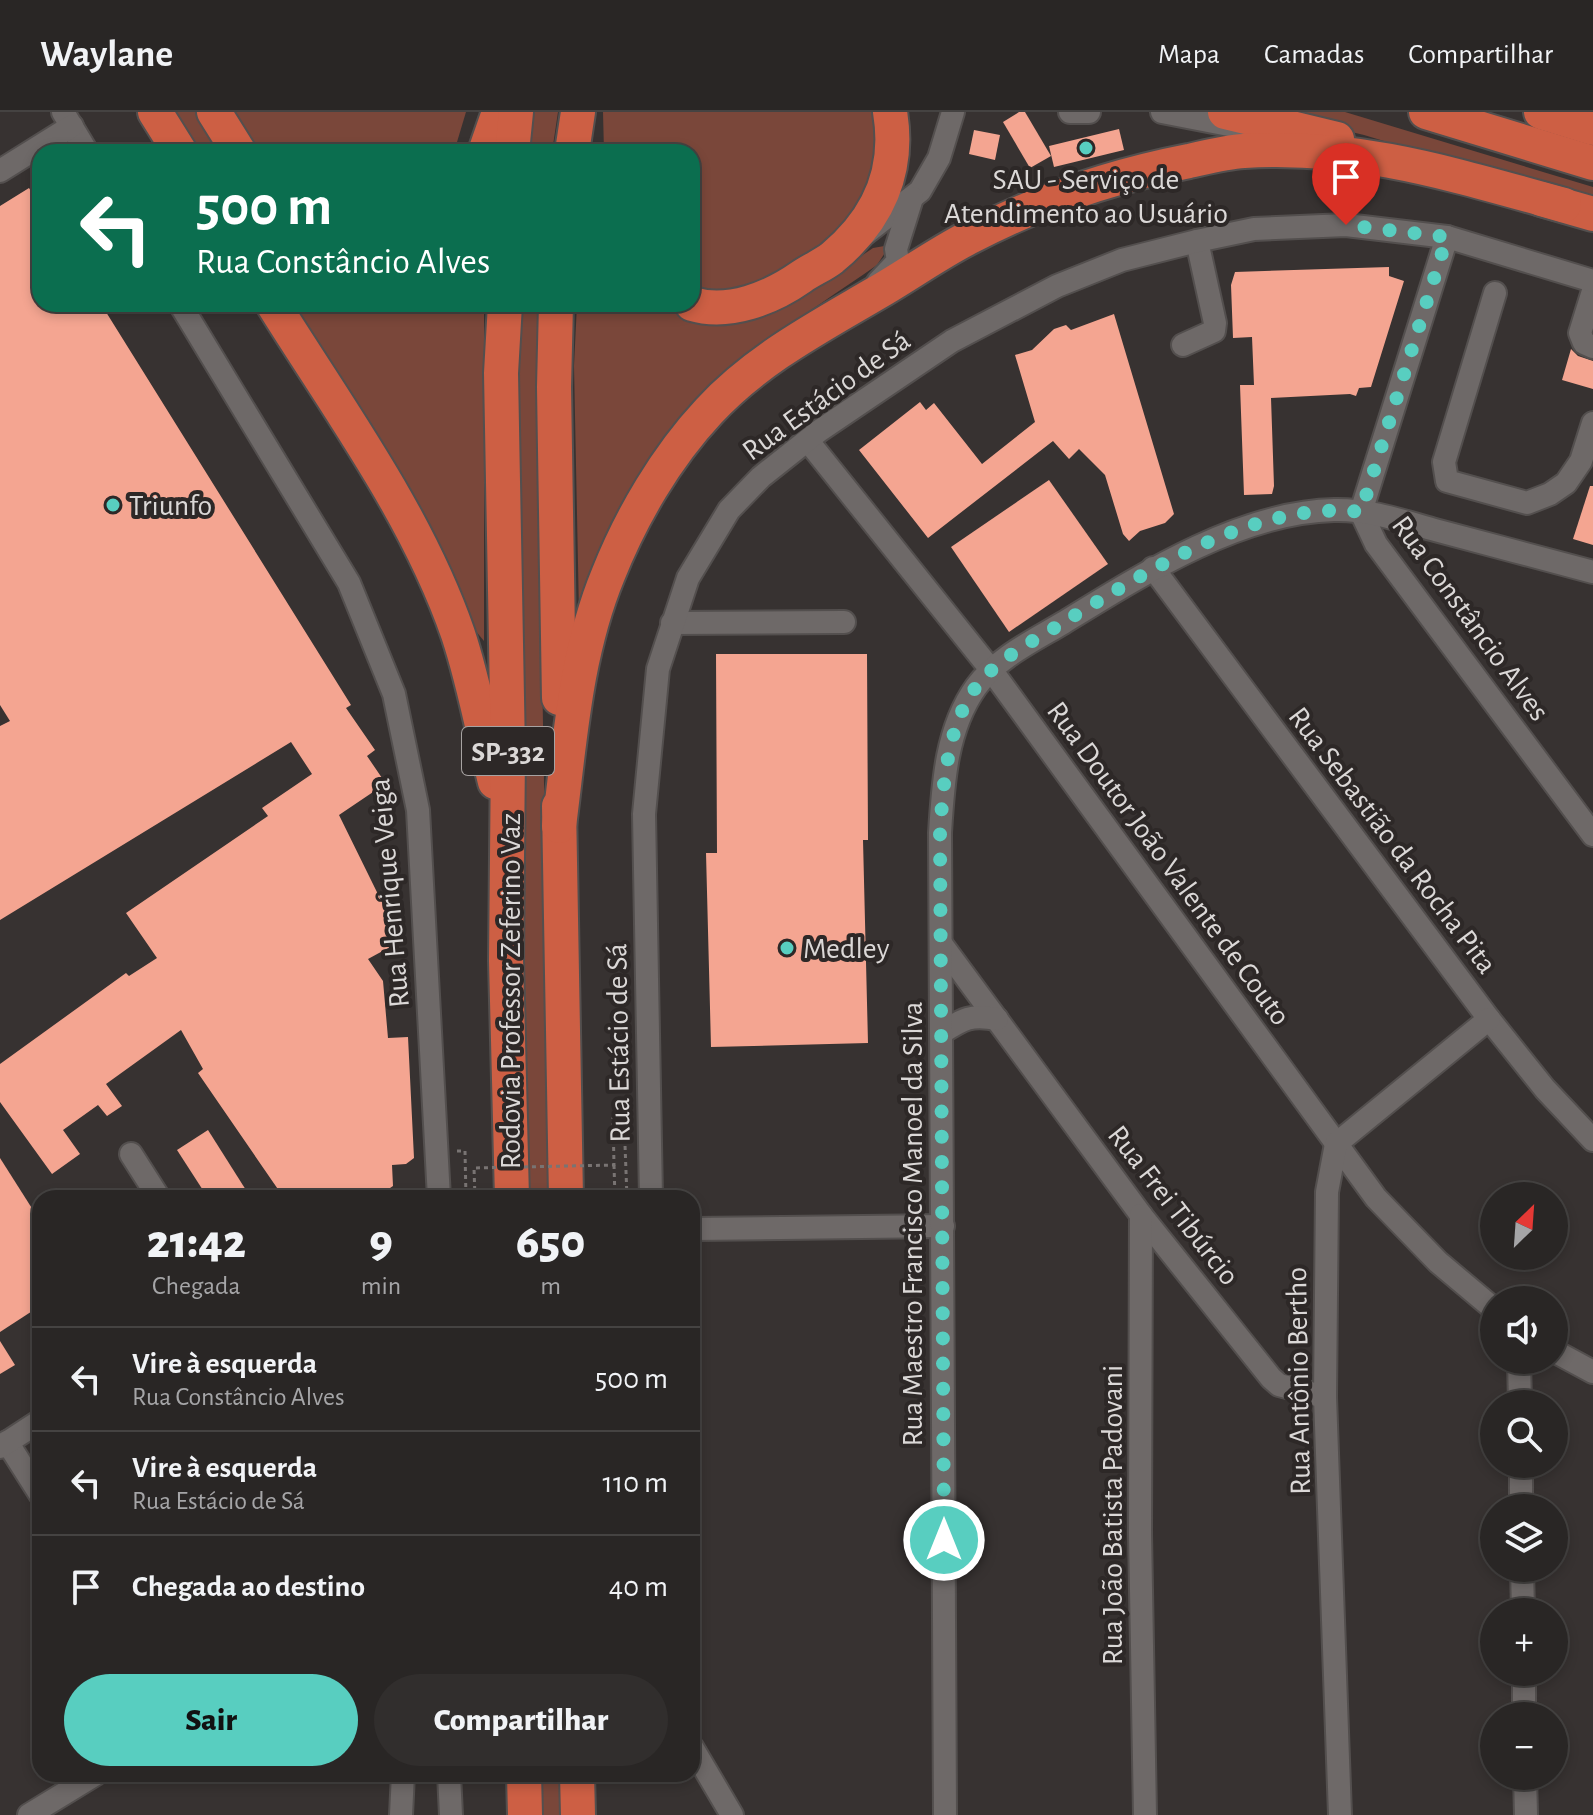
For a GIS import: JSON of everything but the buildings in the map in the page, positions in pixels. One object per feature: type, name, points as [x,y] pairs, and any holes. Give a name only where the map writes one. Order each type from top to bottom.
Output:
[{"type":"highway","points":[[155,112],[175,144]]},
{"type":"highway","points":[[214,112],[234,144]]},
{"type":"highway","points":[[488,144],[499,112]]},
{"type":"highway","points":[[513,144],[516,112]]},
{"type":"highway","points":[[573,144],[578,112]]},
{"type":"highway","points":[[594,112],[595,144]]},
{"type":"highway","points":[[700,305],[717,307],[756,301],[786,288],[831,259],[863,228],[886,185],[894,137],[890,112]]},
{"type":"highway","points":[[1225,112],[1318,134],[1578,210]]},
{"type":"highway","points":[[1426,112],[1593,163]]},
{"type":"highway","points":[[1541,112],[1593,128]]},
{"type":"highway","points":[[559,826],[578,674],[608,573],[673,454],[710,410],[752,372],[785,348],[965,240],[1029,208],[1116,177],[1242,151],[1366,155],[1419,165],[1578,210]]},
{"type":"highway","points":[[278,312],[413,532],[458,633],[496,790],[506,961]]},
{"type":"highway","name":"Rodovia Professor Zeferino Vaz","points":[[505,312],[501,373],[508,752],[506,961],[512,1190]]},
{"type":"highway","name":"Rodovia Professor Zeferino Vaz","points":[[556,312],[559,826],[566,1190]]},
{"type":"highway","points":[[524,1782],[525,1815]]},
{"type":"highway","points":[[577,1782],[578,1815]]},
{"type":"street","points":[[831,259],[912,198],[931,176],[953,112]]},
{"type":"street","points":[[1070,112],[1089,112]]},
{"type":"street","points":[[1162,112],[1245,129],[1318,134]]},
{"type":"street","points":[[35,144],[67,119],[82,144]]},
{"type":"street","points":[[0,171],[32,146]]},
{"type":"street","points":[[854,307],[898,261],[896,249],[912,198]]},
{"type":"street","name":"Rua Estácio de Sá","points":[[651,1190],[644,814],[658,669],[688,578],[729,510],[761,477],[952,341],[1057,286],[1122,260],[1197,241],[1254,229],[1346,225],[1447,237],[1593,281]]},
{"type":"street","name":"Rua Constâncio Alves","points":[[1447,237],[1361,512],[1376,544],[1593,835]]},
{"type":"street","points":[[1183,345],[1214,331],[1215,323],[1197,241]]},
{"type":"street","points":[[1593,291],[1580,333],[1584,343],[1593,347]]},
{"type":"street","points":[[1495,293],[1444,462],[1447,481],[1527,503],[1550,494],[1566,483],[1581,461],[1593,423]]},
{"type":"street","name":"Rua Henrique Veiga","points":[[185,312],[349,583],[394,694],[418,810],[433,1190]]},
{"type":"street","name":"Rua Doutor João Valente de Couto","points":[[808,441],[992,671],[1376,1198],[1438,1262],[1480,1297]]},
{"type":"street","name":"Rua Maestro Francisco Manoel da Silva","points":[[945,1815],[940,833],[944,777],[955,731],[976,687],[1005,659],[1153,568],[1255,524],[1297,513],[1336,509],[1361,512],[1593,572]]},
{"type":"street","name":"Rua Sebastião da Rocha Pita","points":[[1153,568],[1489,1019],[1545,1089],[1593,1140]]},
{"type":"street","points":[[672,623],[844,622]]},
{"type":"street","name":"Rua Frei Tibúrcio","points":[[942,945],[1141,1215],[1275,1382],[1325,1397]]},
{"type":"street","points":[[941,1033],[977,1015],[997,1019]]},
{"type":"street","points":[[1336,1144],[1489,1019]]},
{"type":"street","name":"Rua Antônio Bertho","points":[[1336,1144],[1327,1192],[1325,1397],[1340,1815]]},
{"type":"street","points":[[131,1154],[154,1190]]},
{"type":"street","name":"Rua João Batista Padovani","points":[[1141,1215],[1140,1533],[1145,1815]]},
{"type":"street","points":[[700,1229],[943,1226]]},
{"type":"street","points":[[1568,1359],[1593,1372]]},
{"type":"street","points":[[32,1426],[3,1444],[32,1483]]},
{"type":"street","points":[[700,1761],[732,1815]]},
{"type":"street","points":[[29,1815],[83,1782]]},
{"type":"street","points":[[401,1815],[403,1782]]},
{"type":"street","points":[[449,1782],[451,1815]]},
{"type":"street","points":[[1525,1790],[1526,1815]]},
{"type":"path","points":[[615,1190],[613,1118],[624,1118],[627,1190]]},
{"type":"path","points":[[465,1151],[466,1190]]},
{"type":"path","points":[[475,1190],[474,1168],[614,1165]]},
{"type":"shaded area","points":[[170,112],[200,112],[218,144],[190,144]]},
{"type":"shaded area","points":[[231,112],[466,112],[456,144],[249,144]]},
{"type":"shaded area","points":[[529,112],[558,112],[553,144],[525,144]]},
{"type":"shaded area","points":[[603,112],[874,112],[880,132],[876,179],[835,236],[791,268],[761,282],[717,291],[700,288],[700,144],[604,144]]},
{"type":"shaded area","points":[[1268,112],[1345,112],[1593,187],[1593,204],[1364,135]]},
{"type":"shaded area","points":[[890,245],[877,265],[759,347],[704,393],[679,419],[657,447],[634,485],[579,613],[574,366],[577,312],[679,312],[692,317],[836,273],[873,248]]},
{"type":"shaded area","points":[[293,312],[484,312],[484,641],[465,618]]},
{"type":"shaded area","points":[[513,312],[540,312],[551,1190],[524,1190]]},
{"type":"shaded area","points":[[537,1782],[565,1782],[566,1815],[538,1815]]},
{"type":"place","name":"SAU - Serviço de Atendimento ao Usuário","points":[[1086,148]]},
{"type":"place","name":"Triunfo","points":[[113,505]]},
{"type":"place","name":"Medley","points":[[787,948]]},
{"type":"route","points":[[944,1540],[940,833],[944,777],[955,731],[976,687],[1005,659],[1153,568],[1255,524],[1297,513],[1336,509],[1361,512],[1447,237],[1346,225]]}]
